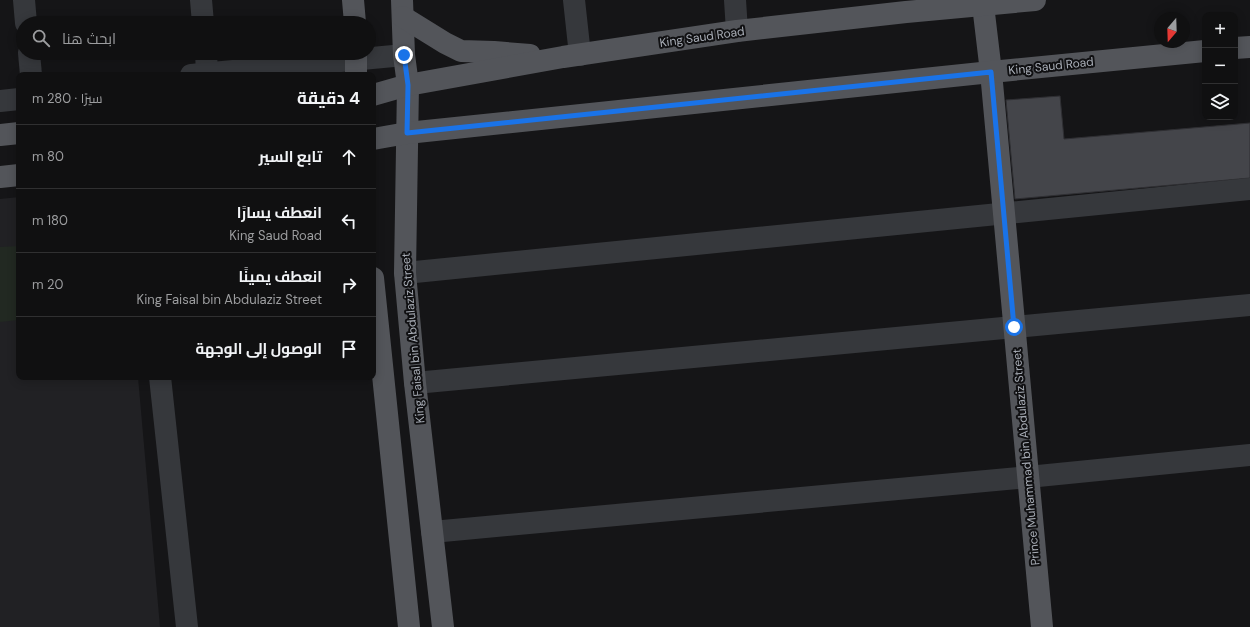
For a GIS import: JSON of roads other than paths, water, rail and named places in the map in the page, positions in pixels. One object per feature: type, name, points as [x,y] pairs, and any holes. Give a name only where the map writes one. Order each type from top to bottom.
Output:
[{"type":"main road","points":[[353,0],[354,16]]},
{"type":"main road","name":"King Saud Road","points":[[376,94],[408,85],[572,56],[906,6],[983,5],[1035,0]]},
{"type":"main road","name":"Prince Muhammad bin Abdulaziz Street","points":[[983,5],[991,72],[1042,627]]},
{"type":"main road","points":[[402,8],[445,43],[461,51],[572,56]]},
{"type":"main road","name":"King Faisal bin Abdulaziz Street","points":[[402,8],[404,55],[408,85],[405,273],[415,382],[443,627]]},
{"type":"main road","points":[[1238,48],[1250,47]]},
{"type":"main road","name":"King Saud Road","points":[[376,138],[407,133],[991,72],[1202,51]]},
{"type":"main road","points":[[0,135],[16,133]]},
{"type":"main road","points":[[0,177],[16,176]]},
{"type":"main road","points":[[376,307],[409,627]]},
{"type":"street","points":[[24,0],[25,16]]},
{"type":"street","points":[[201,0],[202,16]]},
{"type":"street","points":[[572,56],[574,0]]},
{"type":"street","points":[[735,0],[737,31]]},
{"type":"street","points":[[376,59],[404,55]]},
{"type":"street","points":[[30,60],[31,72]]},
{"type":"street","points":[[201,67],[356,62],[370,60]]},
{"type":"street","points":[[0,101],[16,99]]},
{"type":"street","points":[[405,273],[1250,189]]},
{"type":"street","points":[[415,382],[1250,306]]},
{"type":"street","points":[[160,380],[187,627]]},
{"type":"street","points":[[432,532],[1250,455]]}]
